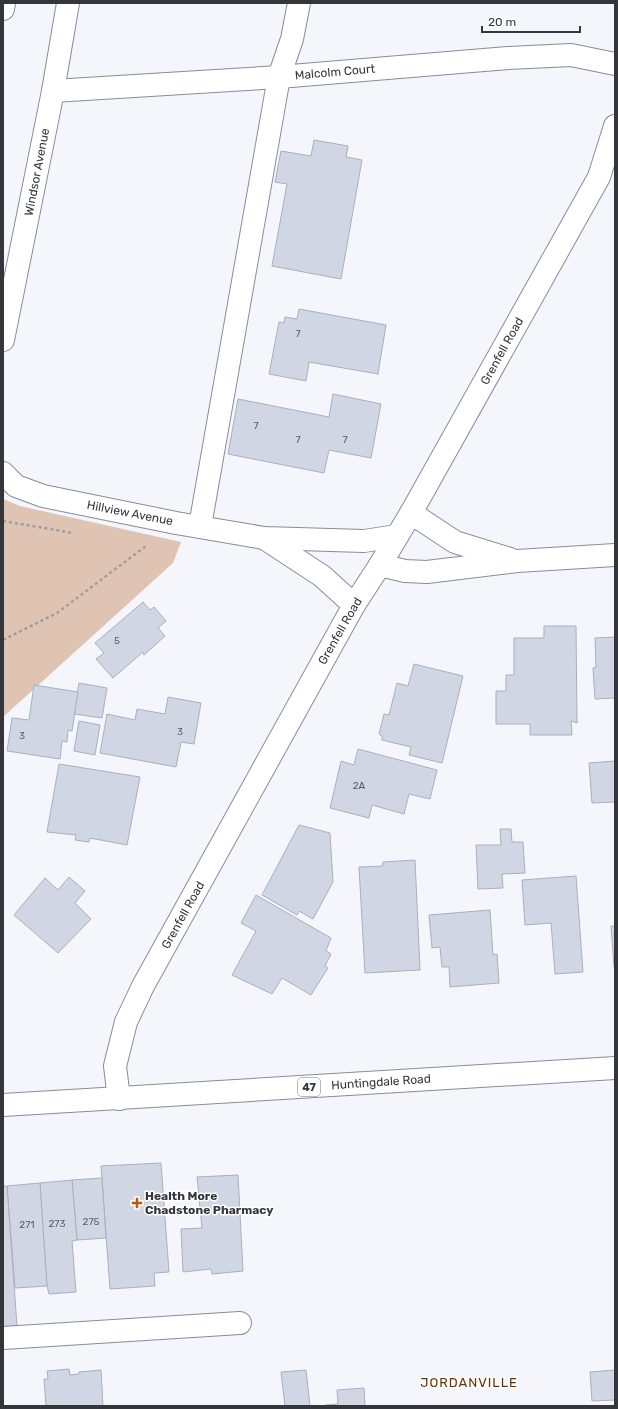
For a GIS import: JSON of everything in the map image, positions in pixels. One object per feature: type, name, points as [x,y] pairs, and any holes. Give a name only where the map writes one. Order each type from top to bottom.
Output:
[{"type":"street","points":[[3,10],[4,3]]},
{"type":"street","name":"Windsor Avenue","points":[[3,340],[54,91],[68,3]]},
{"type":"street","points":[[200,526],[279,77],[292,39],[299,3]]},
{"type":"street","name":"Malcolm Court","points":[[54,91],[279,77],[571,54],[615,64]]},
{"type":"street","name":"Grenfell Road","points":[[599,177],[615,126]]},
{"type":"street","name":"Grenfell Road","points":[[119,1099],[115,1066],[126,1022],[143,986],[354,605],[411,513],[599,177],[615,158]]},
{"type":"street","name":"Hillview Avenue","points":[[3,473],[16,486],[43,496],[176,523],[264,538],[364,541],[397,536]]},
{"type":"street","points":[[411,513],[455,542],[517,561]]},
{"type":"street","name":"Hillview Avenue","points":[[264,538],[322,576],[354,605]]},
{"type":"street","points":[[380,565],[405,571],[427,572],[517,561],[615,555]]},
{"type":"street","name":"Huntingdale Road","points":[[3,1105],[615,1068]]},
{"type":"street","points":[[3,1338],[240,1323]]},
{"type":"path","points":[[3,640],[57,613],[176,523]]},
{"type":"shaded area","points":[[3,499],[20,506],[181,542],[173,563],[3,717]]},
{"type":"building","points":[[314,140],[348,146],[346,157],[362,160],[341,279],[272,266],[287,184],[275,182],[281,151],[311,156]]},
{"type":"building","points":[[299,309],[386,325],[378,374],[309,362],[306,381],[269,374],[279,322],[284,323],[285,317],[297,319]]},
{"type":"building","points":[[333,394],[381,404],[371,458],[329,450],[324,473],[228,454],[238,399],[329,417]]},
{"type":"building","points":[[143,602],[150,610],[154,607],[166,621],[158,628],[165,636],[144,655],[143,652],[113,678],[96,659],[104,653],[95,643]]},
{"type":"building","points":[[544,626],[576,626],[577,723],[571,721],[572,735],[530,735],[530,724],[496,724],[496,691],[506,691],[506,675],[514,675],[514,638],[544,638]]},
{"type":"building","points":[[615,637],[615,698],[595,699],[593,668],[596,667],[595,638]]},
{"type":"building","points":[[414,664],[463,676],[442,763],[409,755],[411,747],[382,740],[382,736],[379,734],[384,714],[389,715],[397,683],[408,686]]},
{"type":"building","points":[[79,683],[107,688],[102,718],[74,714]]},
{"type":"building","points":[[34,685],[78,692],[72,731],[68,730],[67,742],[62,741],[60,759],[7,751],[12,718],[29,720]]},
{"type":"building","points":[[168,697],[201,703],[194,744],[181,742],[176,767],[100,753],[107,714],[135,720],[137,709],[165,714]]},
{"type":"building","points":[[79,721],[100,725],[95,755],[74,751]]},
{"type":"building","points":[[358,749],[437,770],[430,799],[409,794],[404,814],[372,805],[369,818],[330,808],[341,761],[354,765]]},
{"type":"building","points":[[615,761],[615,802],[592,803],[589,763]]},
{"type":"building","points":[[59,764],[140,777],[127,845],[90,838],[89,842],[75,840],[76,835],[47,832]]},
{"type":"building","points":[[299,825],[330,833],[333,882],[313,919],[299,911],[297,915],[262,895]]},
{"type":"building","points":[[500,829],[511,829],[512,842],[523,842],[525,873],[502,874],[503,888],[478,889],[476,845],[501,845]]},
{"type":"building","points":[[415,860],[420,970],[365,973],[359,867],[383,866],[383,862]]},
{"type":"building","points":[[576,876],[583,972],[555,974],[551,923],[525,925],[522,880]]},
{"type":"building","points":[[69,877],[85,891],[75,903],[91,919],[58,953],[14,915],[45,878],[58,890]]},
{"type":"building","points":[[256,895],[331,938],[326,951],[331,954],[325,966],[328,968],[311,995],[282,978],[272,994],[232,975],[256,931],[241,923]]},
{"type":"building","points":[[490,910],[493,955],[497,954],[499,983],[450,987],[449,967],[442,967],[440,947],[432,948],[429,915]]},
{"type":"building","points":[[611,926],[615,926],[614,967]]},
{"type":"building","points":[[161,1163],[169,1272],[154,1273],[155,1286],[110,1289],[101,1166]]},
{"type":"building","points":[[238,1175],[243,1271],[212,1274],[211,1269],[183,1272],[181,1229],[202,1228],[197,1177]]},
{"type":"building","points":[[102,1178],[106,1238],[77,1240],[72,1180]]},
{"type":"building","points":[[72,1180],[77,1240],[72,1241],[76,1292],[49,1294],[47,1286],[40,1183]]},
{"type":"building","points":[[40,1183],[47,1286],[15,1288],[7,1186]]},
{"type":"building","points":[[3,1186],[7,1186],[17,1326],[3,1327]]},
{"type":"building","points":[[69,1369],[70,1375],[79,1374],[79,1372],[101,1370],[103,1406],[46,1406],[44,1379],[48,1379],[47,1371]]},
{"type":"building","points":[[306,1370],[310,1406],[285,1406],[281,1372]]},
{"type":"building","points":[[615,1370],[615,1400],[592,1401],[590,1372]]},
{"type":"building","points":[[364,1388],[365,1406],[325,1405],[338,1404],[337,1390]]},
{"type":"place","name":"Health More Chadstone Pharmacy","points":[[137,1203]]},
{"type":"district","name":"JORDANVILLE","points":[[469,1382]]}]
